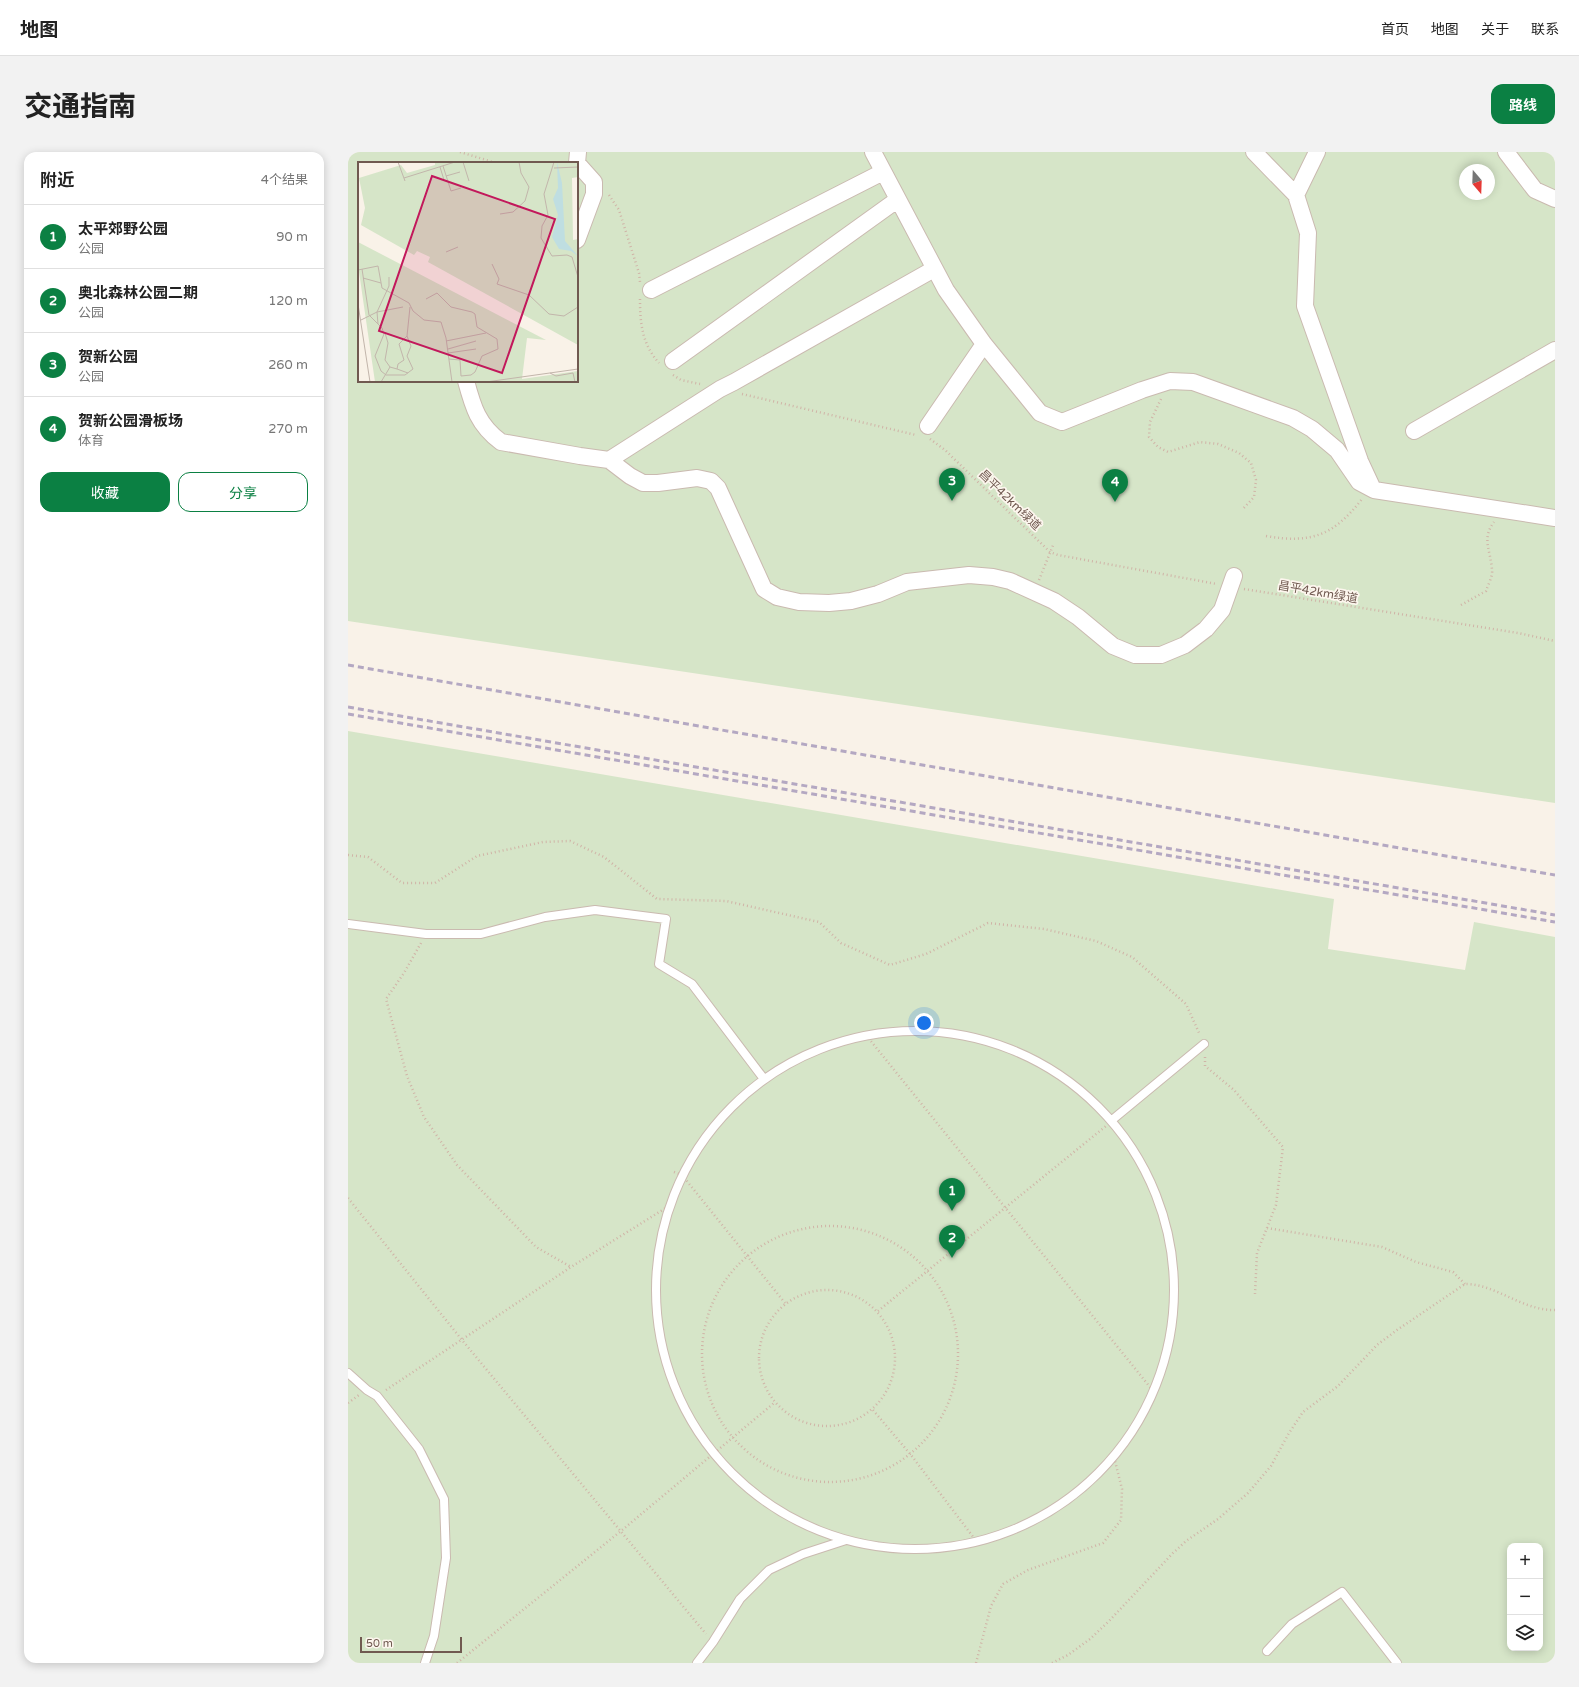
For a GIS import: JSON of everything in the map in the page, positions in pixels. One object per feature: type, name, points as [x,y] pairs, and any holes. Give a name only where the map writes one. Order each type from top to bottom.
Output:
[{"type":"street","points":[[577,162],[578,152]]},
{"type":"street","points":[[873,152],[897,200],[946,290],[984,344],[1040,413],[1062,422],[1142,390],[1170,381],[1193,382],[1293,418],[1312,429],[1337,450],[1359,482],[1374,490],[1555,518]]},
{"type":"street","points":[[1254,152],[1296,194],[1308,233],[1305,306],[1358,454],[1374,490]]},
{"type":"street","points":[[1296,194],[1317,152]]},
{"type":"street","points":[[1494,152],[1535,190],[1555,199]]},
{"type":"street","points":[[1506,152],[1535,190]]},
{"type":"street","points":[[578,164],[594,182],[594,194],[578,237]]},
{"type":"street","points":[[644,290],[883,172]]},
{"type":"street","points":[[667,366],[897,200]]},
{"type":"street","points":[[609,460],[720,389],[934,269]]},
{"type":"street","points":[[925,433],[984,344]]},
{"type":"street","points":[[1414,431],[1555,350]]},
{"type":"street","points":[[466,382],[478,419],[491,435],[501,442],[609,460],[630,476],[643,483],[658,483],[697,478],[711,481],[718,488],[764,589],[777,597],[799,602],[851,601],[878,594],[907,582],[969,575],[994,577],[1010,580],[1054,601],[1112,646],[1135,655],[1161,655],[1185,645],[1206,629],[1222,610],[1233,581]]},
{"type":"lane","points":[[348,924],[426,934],[481,934],[545,918],[595,910],[666,919],[659,964],[692,984],[764,1079]]},
{"type":"lane","points":[[920,1030],[974,1037],[1026,1055],[1073,1083],[1112,1120],[1145,1168],[1168,1229],[1175,1279],[1171,1336],[1154,1392],[1136,1426],[1114,1457],[1074,1495],[1028,1524],[977,1542],[911,1549],[846,1540],[796,1521],[751,1492],[713,1454],[678,1398],[659,1336],[656,1270],[669,1206],[682,1175],[717,1122],[764,1079],[796,1060],[830,1045],[866,1035],[920,1030]]},
{"type":"lane","points":[[1112,1120],[1204,1044]]},
{"type":"lane","points":[[348,1373],[367,1390],[377,1396],[419,1449],[444,1500],[446,1558],[434,1636],[425,1663]]},
{"type":"lane","points":[[697,1663],[713,1642],[740,1600],[770,1570],[803,1554],[846,1540]]},
{"type":"lane","points":[[1267,1650],[1292,1624],[1342,1592],[1397,1663]]},
{"type":"path","points":[[460,152],[493,162]]},
{"type":"path","points":[[594,182],[613,200],[619,210],[644,290],[640,320],[643,336],[648,347],[667,366]]},
{"type":"path","name":"昌平42km绿道","points":[[667,366],[681,380],[925,433],[945,450],[1050,552],[1058,555],[1233,581],[1555,641]]},
{"type":"path","points":[[1170,381],[1150,422],[1150,437],[1158,447],[1168,452],[1200,442],[1218,444],[1239,453],[1251,463],[1256,480],[1254,497],[1242,510]]},
{"type":"path","points":[[1266,536],[1281,538],[1306,538],[1331,530],[1350,515],[1366,493],[1374,490]]},
{"type":"path","points":[[1461,605],[1486,591],[1493,572],[1487,546],[1488,529],[1503,510]]},
{"type":"path","points":[[1034,592],[1054,543]]},
{"type":"path","points":[[348,855],[368,857],[402,883],[435,883],[477,856],[543,842],[570,841],[604,857],[657,899],[726,901],[819,922],[841,943],[890,965],[926,954],[988,923],[1044,929],[1096,940],[1132,957],[1186,1004],[1204,1044],[1205,1066],[1234,1090],[1283,1147],[1276,1205],[1257,1253],[1255,1294]]},
{"type":"path","points":[[426,934],[404,973],[386,999],[407,1076],[424,1117],[456,1165],[536,1247],[571,1266]]},
{"type":"path","points":[[866,1035],[1154,1392]]},
{"type":"path","points":[[878,1311],[1112,1120]]},
{"type":"path","points":[[674,1172],[682,1175],[785,1304]]},
{"type":"path","points":[[348,1198],[462,1340],[713,1642]]},
{"type":"path","points":[[377,1396],[571,1266],[669,1206]]},
{"type":"path","points":[[820,1225],[860,1229],[897,1244],[928,1270],[953,1315],[959,1366],[944,1415],[911,1455],[867,1478],[817,1483],[770,1469],[731,1438],[706,1394],[700,1344],[714,1295],[746,1255],[781,1235],[820,1225]]},
{"type":"path","points":[[1267,1228],[1382,1247],[1416,1262],[1453,1272],[1465,1284]]},
{"type":"path","points":[[1052,1663],[1068,1655],[1090,1639],[1110,1620],[1173,1552],[1218,1519],[1248,1493],[1271,1466],[1289,1433],[1303,1412],[1338,1386],[1377,1345],[1397,1330],[1465,1284],[1474,1284],[1524,1303],[1548,1310],[1555,1310]]},
{"type":"path","points":[[834,1289],[858,1296],[878,1311],[893,1335],[897,1362],[890,1388],[873,1410],[850,1424],[822,1427],[796,1420],[774,1403],[763,1384],[758,1362],[761,1340],[770,1320],[785,1304],[808,1292],[834,1289]]},
{"type":"path","points":[[457,1663],[621,1531],[774,1403]]},
{"type":"path","points":[[873,1410],[911,1455],[977,1542]]},
{"type":"path","points":[[976,1663],[991,1606],[1003,1584],[1028,1570],[1103,1543],[1122,1520],[1122,1489],[1114,1457]]},
{"type":"green space","points":[[348,152],[1555,152],[1555,803],[348,621]]},
{"type":"green space","points":[[348,731],[1334,899],[1328,949],[1465,970],[1474,922],[1555,937],[1555,1663],[348,1663]]},
{"type":"railway","points":[[348,665],[1555,875]]},
{"type":"railway","points":[[348,707],[1555,915]]},
{"type":"railway","points":[[348,714],[1555,922]]},
{"type":"place","name":"贺新公园","points":[[952,501]]},
{"type":"place","name":"贺新公园滑板场","points":[[1115,502]]},
{"type":"place","name":"太平郊野公园","points":[[952,1211]]},
{"type":"place","name":"奥北森林公园二期","points":[[952,1258]]}]
